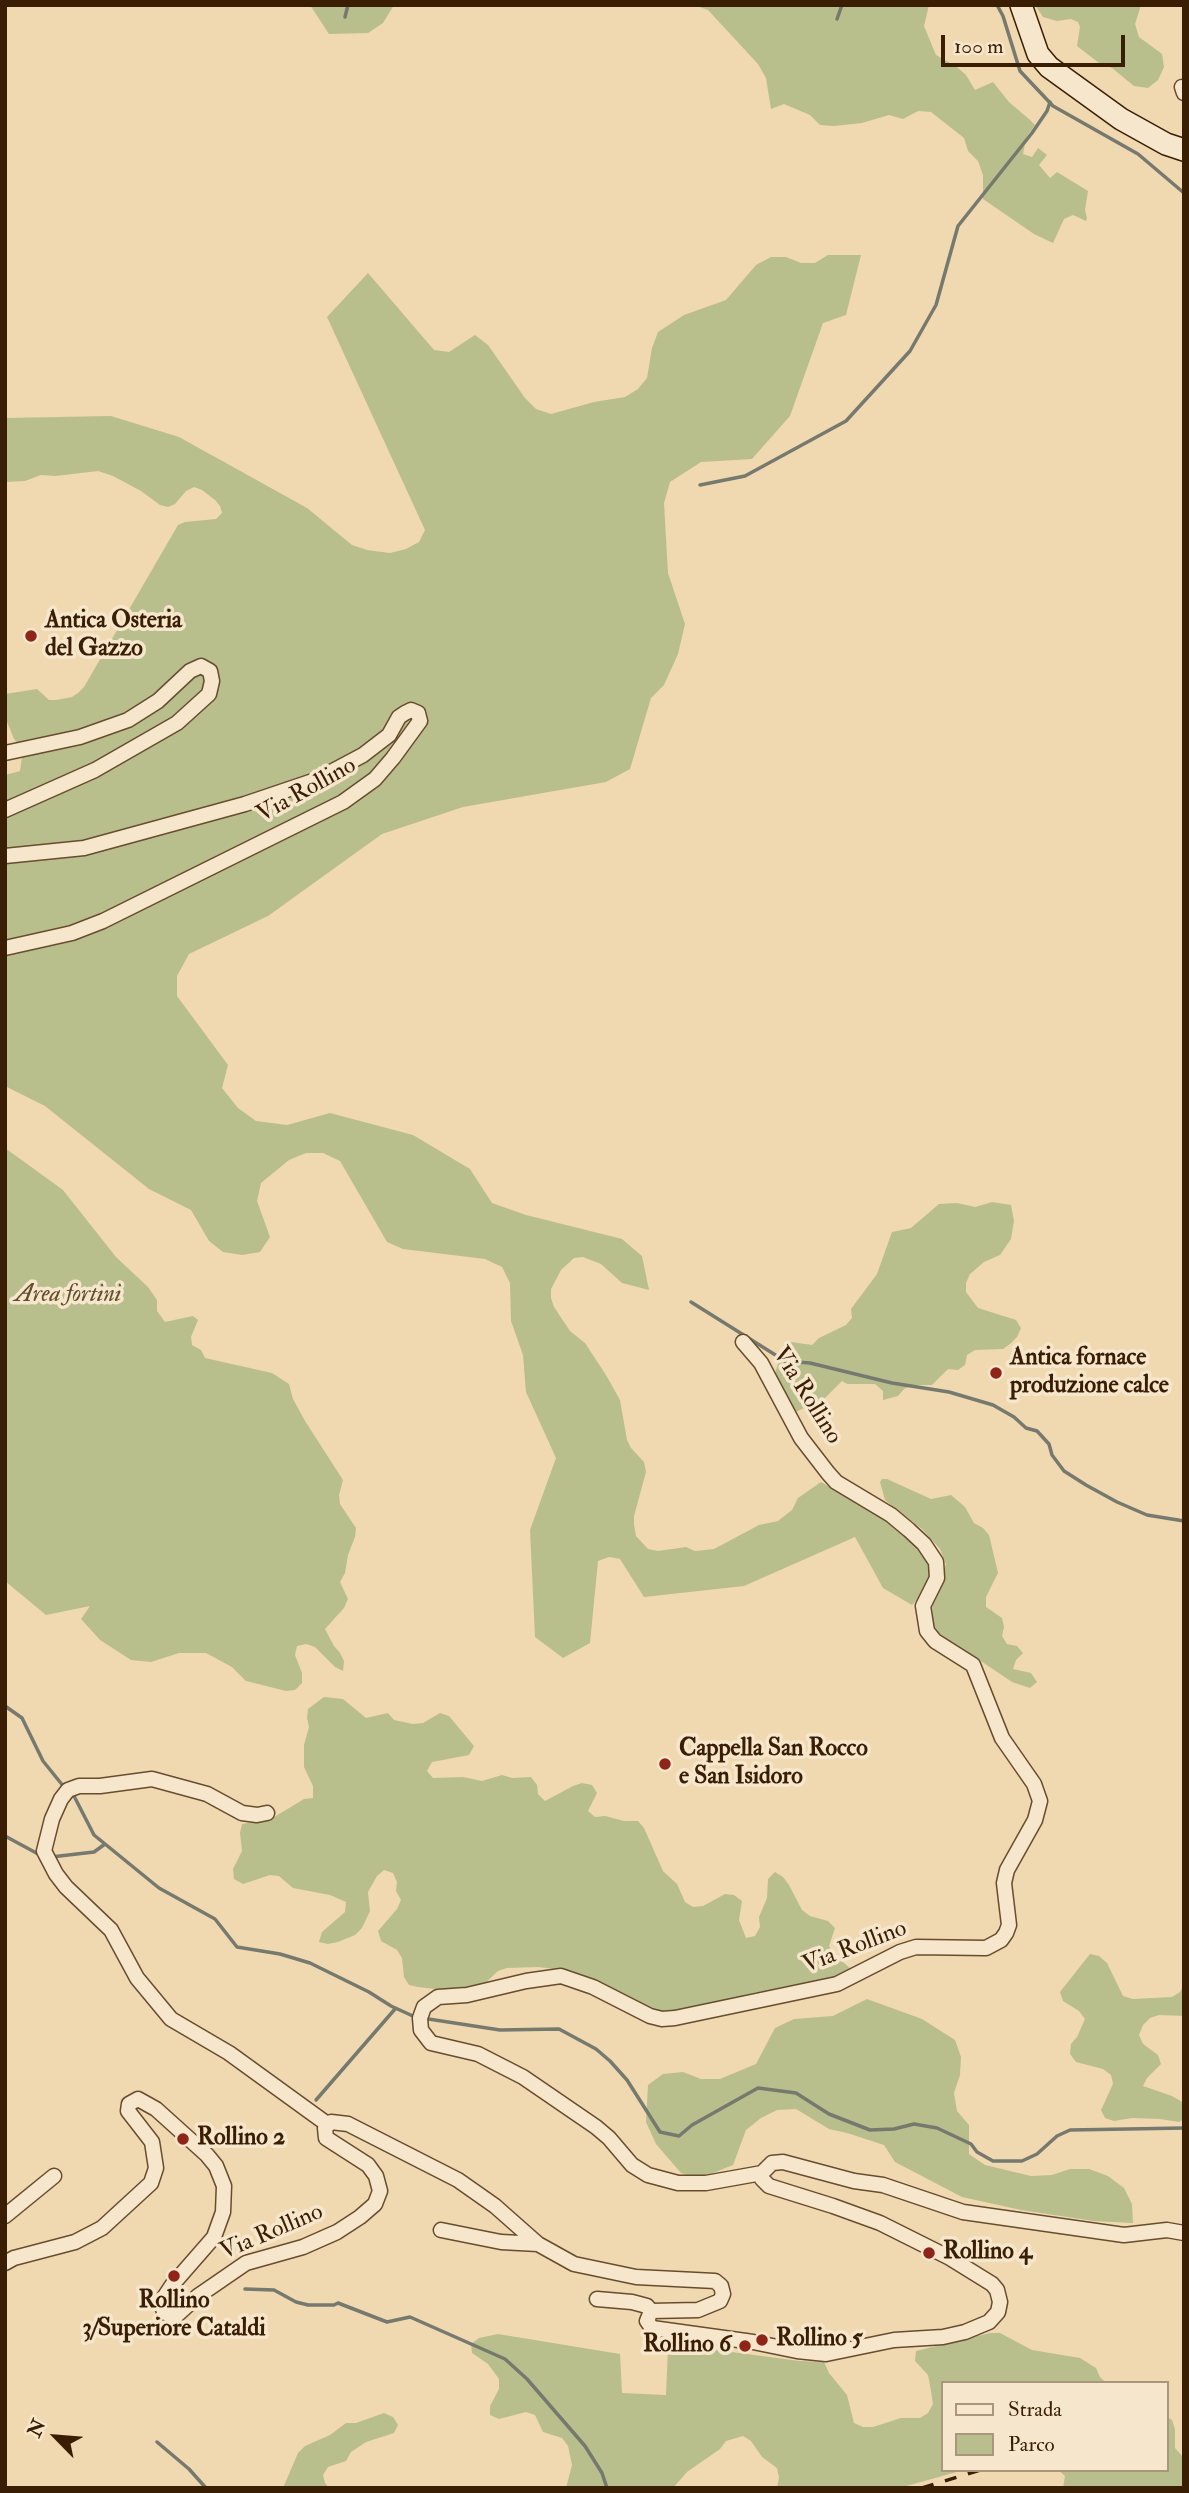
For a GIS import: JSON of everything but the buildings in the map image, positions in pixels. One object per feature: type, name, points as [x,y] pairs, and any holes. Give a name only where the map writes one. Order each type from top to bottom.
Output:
[{"type":"street","points":[[1021,5],[1038,54],[1049,67],[1121,119],[1166,144],[1184,150]]},
{"type":"street","points":[[5,753],[80,737],[128,720],[158,701],[190,671],[201,666],[210,671],[212,681],[209,694],[177,723],[95,770],[5,810]]},
{"type":"street","name":"Via Rollino","points":[[5,856],[83,848],[245,804],[316,780],[363,755],[389,735],[399,717],[405,713],[411,710],[418,713],[420,721],[393,758],[375,779],[343,802],[103,921],[72,933],[5,948]]},
{"type":"street","name":"Via Rollino","points":[[744,1342],[761,1363],[800,1438],[828,1473],[836,1482],[909,1530],[924,1544],[936,1562],[937,1578],[923,1606],[927,1631],[935,1641],[973,1665],[1002,1738],[1034,1784],[1040,1801],[1035,1820],[1007,1870],[1004,1882],[1009,1925],[1006,1933],[1001,1940],[986,1948],[926,1945],[916,1947],[900,1952],[837,1984],[675,2018],[650,2016],[593,1987],[561,1976],[526,1981],[467,1995],[438,1997],[424,2007],[420,2018],[421,2030],[431,2043],[478,2054],[523,2077],[596,2127],[632,2165],[648,2175],[678,2183],[706,2183],[762,2173],[772,2163],[783,2162],[854,2181],[883,2185],[963,2212],[1124,2235],[1167,2230],[1184,2233]]},
{"type":"street","name":"Via Rollino","points":[[267,1813],[242,1813],[207,1794],[152,1779],[79,1786],[68,1790],[61,1799],[52,1819],[44,1850],[66,1887],[111,1930],[137,1978],[171,2019],[229,2053],[327,2124]]},
{"type":"street","name":"Via Rollino","points":[[5,2263],[14,2258],[75,2242],[102,2228],[151,2183],[156,2168],[152,2142],[128,2111],[132,2102],[141,2099],[207,2155],[216,2166],[224,2186],[223,2212],[214,2238],[173,2284],[161,2302],[164,2312],[171,2316],[178,2314],[222,2278],[246,2263],[303,2247],[337,2232],[374,2204],[380,2192],[373,2170],[326,2138],[324,2132],[327,2124]]},
{"type":"street","name":"Via Rollino","points":[[327,2124],[348,2124],[458,2179],[495,2206],[538,2244],[574,2264],[636,2277],[715,2281],[722,2290],[720,2301],[698,2310],[651,2311]]},
{"type":"street","points":[[597,2299],[647,2306],[651,2311],[648,2320],[652,2328],[658,2331],[703,2335],[826,2354],[894,2340],[943,2337],[965,2332],[989,2322],[998,2312],[1000,2302],[997,2290],[984,2277],[880,2223],[769,2186],[762,2179],[762,2173]]},
{"type":"street","points":[[5,2216],[54,2176]]},
{"type":"street","points":[[441,2231],[501,2242],[538,2244]]},
{"type":"green space","points":[[310,5],[394,5],[383,23],[368,33],[329,34]]},
{"type":"green space","points":[[694,5],[929,5],[924,26],[936,55],[966,75],[975,90],[993,82],[1009,102],[1035,125],[1026,138],[1023,154],[1032,157],[1038,148],[1047,155],[1039,165],[1050,178],[1057,172],[1088,191],[1086,221],[1073,215],[1064,219],[1053,243],[1034,234],[983,199],[983,175],[978,161],[968,151],[964,138],[931,112],[918,111],[903,119],[889,115],[862,123],[834,126],[820,125],[810,115],[784,104],[771,109],[766,78],[758,64],[708,10]]},
{"type":"green space","points":[[1035,5],[1141,5],[1135,24],[1139,37],[1162,54],[1164,67],[1158,80],[1148,88],[1134,86],[1077,46],[1080,27],[1078,22],[1043,17]]},
{"type":"green space","points":[[828,255],[861,255],[846,315],[823,323],[790,416],[752,459],[701,462],[670,482],[664,503],[668,573],[685,624],[678,654],[664,685],[651,698],[630,769],[606,782],[463,807],[382,834],[268,916],[189,954],[177,976],[177,996],[228,1065],[222,1088],[238,1108],[256,1121],[287,1125],[330,1113],[413,1135],[470,1169],[492,1203],[526,1215],[622,1239],[642,1256],[649,1290],[622,1283],[601,1264],[583,1257],[574,1258],[561,1270],[551,1289],[551,1298],[570,1331],[585,1343],[606,1375],[620,1400],[627,1440],[644,1462],[646,1472],[634,1525],[636,1536],[648,1549],[714,1549],[759,1525],[778,1521],[792,1510],[798,1498],[821,1482],[884,1518],[907,1535],[926,1557],[930,1573],[925,1591],[912,1605],[883,1588],[855,1537],[744,1586],[644,1597],[620,1559],[609,1557],[598,1561],[590,1643],[563,1658],[535,1637],[530,1530],[556,1458],[526,1392],[523,1355],[511,1321],[510,1283],[502,1267],[485,1259],[403,1249],[387,1242],[340,1161],[323,1153],[306,1153],[289,1160],[261,1183],[257,1201],[270,1237],[260,1252],[242,1255],[223,1252],[209,1241],[191,1210],[149,1189],[45,1106],[5,1086],[5,775],[20,771],[23,750],[14,739],[5,717],[5,694],[37,689],[49,700],[56,700],[78,693],[178,525],[216,519],[222,513],[215,500],[194,487],[168,507],[160,505],[113,476],[98,471],[41,475],[25,481],[5,482],[5,418],[111,416],[179,437],[307,508],[352,545],[390,553],[419,542],[425,530],[327,317],[368,273],[434,350],[449,352],[475,335],[488,345],[525,398],[536,409],[551,414],[625,397],[638,389],[647,378],[652,348],[658,332],[684,315],[726,300],[756,265],[771,257],[815,263]]},
{"type":"green space","name":"Area fortini","points":[[5,1148],[63,1190],[116,1257],[148,1287],[157,1300],[157,1311],[165,1322],[193,1316],[198,1320],[191,1337],[192,1345],[201,1350],[205,1358],[272,1373],[289,1384],[293,1399],[305,1421],[343,1480],[339,1495],[340,1504],[356,1528],[345,1573],[340,1582],[348,1599],[344,1608],[325,1629],[344,1661],[343,1671],[335,1667],[315,1647],[306,1644],[297,1646],[295,1655],[302,1673],[302,1683],[295,1690],[286,1691],[246,1681],[232,1667],[206,1653],[179,1653],[151,1662],[131,1660],[100,1640],[81,1619],[90,1606],[46,1615],[5,1581]]},
{"type":"green space","points":[[992,1202],[1011,1205],[1014,1221],[1011,1239],[1000,1255],[984,1262],[970,1274],[966,1292],[978,1308],[1016,1320],[1021,1328],[1017,1337],[1003,1349],[975,1350],[967,1355],[965,1365],[958,1370],[948,1369],[932,1385],[913,1385],[898,1396],[883,1400],[883,1391],[875,1384],[847,1384],[842,1381],[825,1398],[790,1412],[773,1380],[785,1341],[812,1345],[819,1338],[846,1325],[852,1318],[851,1309],[877,1274],[892,1232],[911,1228],[939,1204],[957,1203],[975,1207]]},
{"type":"green space","points":[[882,1479],[931,1499],[951,1495],[965,1507],[974,1523],[989,1535],[998,1573],[986,1597],[986,1607],[1002,1618],[1002,1636],[1007,1644],[1017,1646],[1023,1653],[1016,1660],[1013,1669],[1031,1673],[1037,1682],[1030,1688],[1012,1682],[969,1653],[959,1650],[938,1632],[933,1624],[932,1605],[946,1564],[940,1549],[922,1529],[885,1500],[880,1482]]},
{"type":"green space","points":[[324,1697],[343,1699],[366,1718],[388,1713],[394,1720],[413,1724],[423,1723],[440,1713],[449,1716],[474,1746],[469,1755],[432,1762],[427,1771],[433,1778],[463,1777],[482,1781],[502,1775],[512,1778],[531,1777],[537,1785],[538,1794],[545,1801],[573,1786],[582,1783],[592,1785],[597,1793],[588,1811],[595,1817],[638,1821],[644,1828],[663,1871],[677,1884],[685,1902],[693,1907],[703,1906],[725,1894],[734,1895],[742,1901],[739,1920],[746,1938],[755,1936],[760,1927],[759,1917],[767,1898],[768,1879],[775,1872],[789,1885],[802,1910],[810,1916],[828,1921],[835,1928],[829,1946],[853,1971],[812,1987],[757,1992],[687,2011],[665,2012],[638,2005],[572,1971],[538,1967],[507,1968],[498,1971],[480,1988],[460,1992],[418,1987],[409,1985],[404,1977],[402,1958],[397,1950],[381,1941],[378,1931],[397,1909],[401,1900],[396,1891],[397,1882],[393,1873],[384,1870],[377,1876],[368,1892],[370,1911],[362,1928],[355,1935],[338,1942],[319,1942],[322,1932],[345,1912],[346,1902],[330,1895],[293,1888],[279,1876],[270,1875],[243,1884],[234,1879],[233,1869],[242,1851],[242,1824],[271,1819],[304,1799],[313,1798],[313,1786],[304,1767],[304,1745],[309,1727],[308,1709]]},
{"type":"green space","points":[[1090,1954],[1099,1956],[1107,1963],[1123,1996],[1133,1999],[1172,1997],[1180,1992],[1184,1984],[1184,2016],[1159,2015],[1150,2018],[1139,2035],[1143,2044],[1158,2055],[1161,2064],[1143,2086],[1184,2103],[1184,2119],[1179,2122],[1132,2118],[1114,2121],[1105,2118],[1101,2110],[1113,2084],[1111,2075],[1103,2069],[1076,2062],[1070,2054],[1071,2044],[1085,2019],[1079,2011],[1063,2001],[1060,1992]]},
{"type":"green space","points":[[867,1999],[922,2019],[955,2040],[961,2057],[960,2075],[954,2093],[957,2111],[969,2125],[969,2154],[985,2165],[1031,2176],[1052,2175],[1070,2169],[1089,2169],[1108,2176],[1124,2188],[1132,2204],[1133,2223],[1094,2221],[1021,2210],[962,2197],[895,2162],[884,2145],[829,2129],[796,2109],[777,2110],[761,2118],[746,2130],[733,2165],[698,2179],[681,2173],[656,2144],[646,2122],[648,2085],[663,2074],[683,2072],[701,2079],[720,2079],[756,2064],[775,2028],[794,2019],[833,2016]]},
{"type":"green space","points":[[1000,2333],[1032,2350],[1080,2358],[1096,2368],[1104,2381],[940,2381],[940,2472],[957,2472],[899,2488],[777,2488],[777,2468],[762,2457],[751,2441],[743,2436],[726,2441],[720,2449],[687,2472],[673,2488],[566,2488],[572,2465],[568,2446],[562,2438],[543,2432],[535,2415],[526,2412],[499,2419],[490,2415],[490,2406],[499,2389],[499,2379],[488,2364],[472,2353],[471,2344],[479,2338],[498,2334],[620,2354],[622,2393],[666,2395],[668,2348],[677,2342],[716,2350],[824,2362],[829,2373],[847,2395],[854,2423],[863,2427],[873,2427],[901,2418],[920,2418],[928,2413],[933,2404],[930,2385],[928,2375],[915,2361],[916,2351]]},
{"type":"green space","points":[[384,2413],[393,2417],[398,2425],[394,2433],[366,2442],[351,2452],[346,2461],[328,2467],[323,2475],[329,2488],[283,2488],[298,2453],[305,2446],[330,2435],[346,2423],[356,2423]]},
{"type":"green space","points":[[1168,2417],[1172,2420],[1175,2448],[1184,2458],[1184,2487],[1063,2488],[1065,2476],[1060,2472],[1168,2472]]},
{"type":"waterway","points":[[345,17],[348,5]]},
{"type":"waterway","points":[[837,19],[842,5]]},
{"type":"waterway","points":[[997,5],[1020,71],[1053,106],[1138,154],[1184,193]]},
{"type":"waterway","points":[[700,485],[745,476],[846,421],[910,351],[936,305],[958,226],[1032,133],[1050,102]]},
{"type":"waterway","points":[[691,1302],[785,1361],[810,1363],[892,1383],[949,1392],[993,1405],[1014,1417],[1026,1428],[1037,1431],[1049,1444],[1052,1455],[1064,1471],[1086,1485],[1147,1515],[1184,1521]]},
{"type":"waterway","points":[[5,1706],[22,1718],[43,1761],[64,1787]]},
{"type":"waterway","points":[[70,1792],[94,1835],[159,1888],[215,1919],[237,1947],[280,1954],[310,1963],[415,2017]]},
{"type":"waterway","points":[[5,1836],[40,1855]]},
{"type":"waterway","points":[[51,1857],[94,1852],[105,1844]]},
{"type":"waterway","points":[[316,2100],[395,2009]]},
{"type":"waterway","points":[[422,2018],[500,2030],[559,2029],[596,2049],[610,2061],[627,2080],[660,2132],[679,2136],[692,2125],[758,2088],[796,2093],[829,2114],[870,2130],[894,2129],[914,2124],[937,2128],[971,2144],[977,2152],[993,2161],[1022,2161],[1037,2154],[1057,2136],[1070,2130],[1184,2128]]},
{"type":"waterway","points":[[245,2289],[274,2290],[308,2305],[338,2303],[387,2322],[410,2317],[505,2359],[527,2379],[585,2446],[602,2473],[607,2488]]},
{"type":"waterway","points":[[157,2442],[189,2469],[206,2488]]},
{"type":"railway","points":[[922,2488],[974,2472]]},
{"type":"place","name":"Antica Osteria del Gazzo","points":[[31,636]]},
{"type":"place","name":"Antica fornace produzione calce","points":[[996,1373]]},
{"type":"place","name":"Cappella San Rocco e San Isidoro","points":[[665,1764]]},
{"type":"place","name":"Rollino 2","points":[[183,2139]]},
{"type":"place","name":"Rollino 4","points":[[929,2253]]},
{"type":"place","name":"Rollino 3/Superiore Cataldi","points":[[174,2276]]},
{"type":"place","name":"Rollino 5","points":[[762,2340]]},
{"type":"place","name":"Rollino 6","points":[[745,2346]]}]
